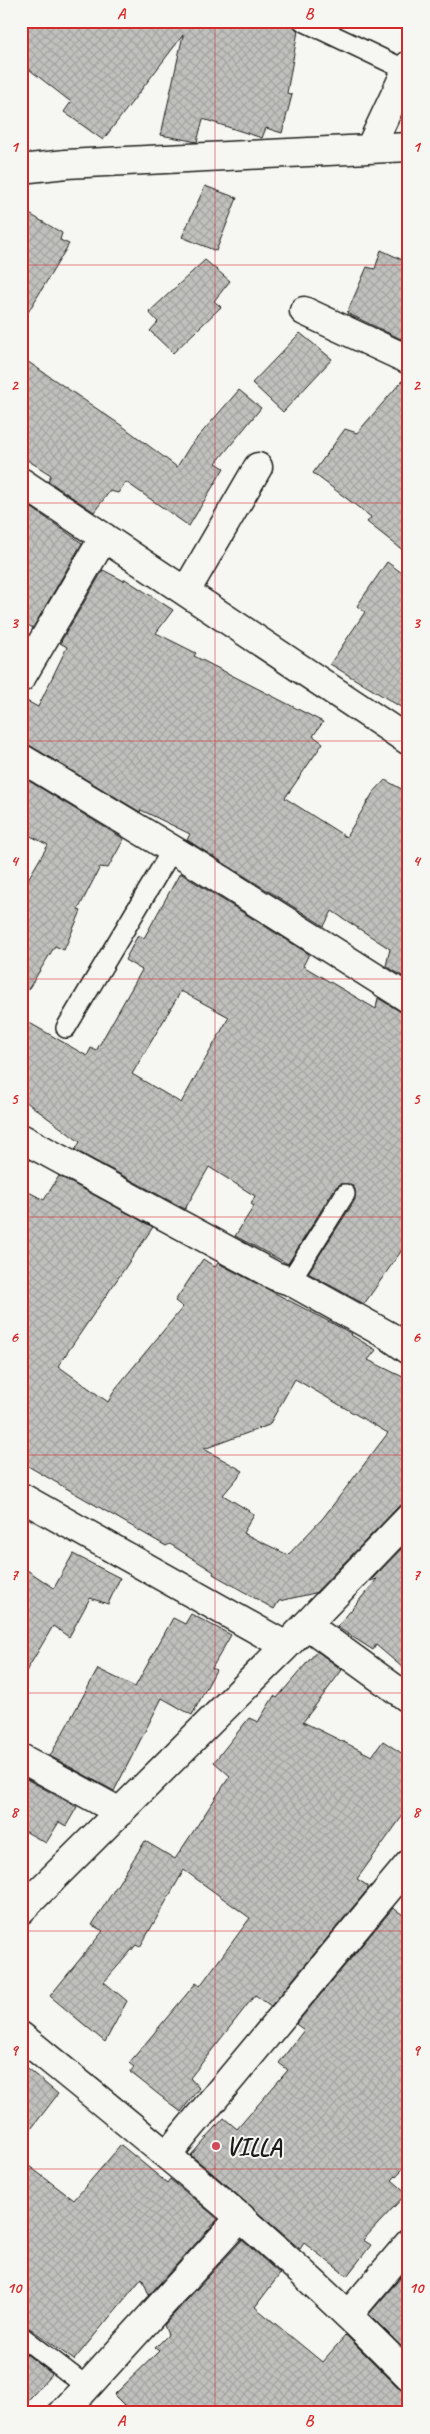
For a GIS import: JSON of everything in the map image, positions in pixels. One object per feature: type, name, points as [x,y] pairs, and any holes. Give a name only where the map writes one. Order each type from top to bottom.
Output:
[{"type":"street","points":[[370,148],[407,68]]},
{"type":"street","points":[[21,169],[66,164],[409,147]]},
{"type":"street","points":[[304,310],[409,360]]},
{"type":"street","points":[[186,592],[258,467]]},
{"type":"street","points":[[21,482],[409,741]]},
{"type":"street","points":[[21,678],[104,537]]},
{"type":"street","points":[[21,758],[172,850],[409,1000]]},
{"type":"street","points":[[21,1138],[266,1271],[290,1281],[389,1336],[409,1350]]},
{"type":"street","points":[[21,1497],[286,1646]]},
{"type":"street","points":[[21,1910],[307,1625],[409,1518]]},
{"type":"street","points":[[307,1625],[409,1699]]},
{"type":"street","points":[[21,1758],[120,1812]]},
{"type":"street","points":[[167,2155],[409,1864]]},
{"type":"street","points":[[21,2036],[241,2217],[349,2314],[409,2376]]},
{"type":"street","points":[[63,2413],[241,2217]]},
{"type":"street","points":[[349,2314],[409,2243]]},
{"type":"lane","points":[[303,21],[407,68]]},
{"type":"lane","points":[[66,1028],[172,850]]},
{"type":"lane","points":[[290,1281],[345,1194]]},
{"type":"lane","points":[[21,2336],[86,2386]]},
{"type":"building","points":[[21,21],[292,21],[298,31],[287,93],[292,95],[282,133],[266,128],[262,138],[203,119],[197,142],[161,135],[183,35],[103,140],[64,112],[71,102],[21,63]]},
{"type":"building","points":[[205,186],[237,198],[216,251],[182,237]]},
{"type":"building","points":[[21,209],[62,233],[60,240],[69,244],[21,324]]},
{"type":"building","points":[[381,250],[409,263],[409,321],[401,339],[347,313],[367,267],[375,269]]},
{"type":"building","points":[[205,260],[230,281],[214,301],[221,307],[173,353],[150,331],[158,322],[149,312]]},
{"type":"building","points":[[300,333],[332,359],[283,412],[252,383]]},
{"type":"building","points":[[21,357],[125,428],[177,467],[190,446],[239,390],[261,408],[216,463],[224,468],[189,526],[126,482],[118,493],[110,491],[94,512],[48,481],[51,475],[21,456]]},
{"type":"building","points":[[409,375],[409,555],[367,522],[371,517],[313,473],[345,429],[357,433]]},
{"type":"building","points":[[32,508],[82,543],[33,628],[21,621],[21,526]]},
{"type":"building","points":[[387,562],[409,578],[409,712],[330,664],[365,612],[357,606]]},
{"type":"building","points":[[103,570],[124,581],[125,579],[173,610],[156,633],[196,653],[194,656],[323,722],[313,736],[323,743],[285,798],[346,837],[373,793],[385,780],[409,793],[409,980],[386,966],[390,949],[332,911],[324,926],[187,840],[190,834],[141,810],[140,812],[21,742],[21,698],[38,707],[67,647],[60,643]]},
{"type":"building","points":[[21,776],[124,839],[108,868],[100,867],[78,910],[81,911],[64,950],[55,946],[21,1001],[21,891],[48,845],[21,831]]},
{"type":"building","points":[[180,873],[309,954],[303,966],[376,1009],[378,998],[409,1015],[409,1240],[364,1304],[308,1273],[355,1200],[355,1189],[351,1184],[340,1184],[335,1188],[288,1264],[235,1236],[254,1206],[251,1204],[255,1196],[209,1167],[185,1209],[75,1150],[80,1142],[21,1098],[21,1018],[87,1056],[91,1048],[96,1051],[142,970],[125,960],[138,935],[144,938]],"holes":[[[181,991],[229,1017],[181,1103],[132,1074]]]},
{"type":"building","points":[[59,1176],[153,1227],[58,1366],[108,1402],[116,1388],[183,1307],[175,1301],[203,1259],[215,1267],[218,1263],[352,1334],[376,1350],[368,1360],[409,1380],[409,1503],[398,1507],[315,1593],[279,1601],[274,1609],[213,1574],[214,1572],[170,1544],[166,1546],[21,1462],[21,1188],[44,1200]],"holes":[[[295,1379],[388,1433],[323,1518],[288,1555],[243,1533],[254,1514],[223,1495],[243,1471],[204,1449],[269,1425]]]},
{"type":"building","points":[[409,1541],[409,1673],[376,1645],[373,1650],[337,1627],[377,1579],[370,1581]]},
{"type":"building","points":[[73,1554],[120,1578],[108,1604],[90,1598],[69,1637],[53,1626],[21,1680],[21,1566],[54,1588]]},
{"type":"building","points":[[191,1614],[231,1635],[212,1668],[216,1670],[192,1715],[162,1698],[114,1791],[50,1756],[98,1669],[135,1687],[173,1618],[185,1624]]},
{"type":"building","points":[[317,1651],[342,1670],[303,1722],[372,1756],[383,1741],[409,1758],[409,1807],[357,1879],[368,1886],[368,1889],[271,2006],[255,1995],[190,2078],[199,2088],[181,2112],[130,2072],[134,2067],[129,2063],[196,1983],[200,1986],[250,1918],[184,1870],[140,1947],[136,1945],[104,1982],[127,2001],[105,2042],[50,1996],[103,1931],[92,1925],[145,1841],[175,1859],[230,1776],[214,1762],[249,1718],[258,1722],[274,1696],[277,1698]]},
{"type":"building","points":[[21,1776],[77,1807],[66,1826],[59,1822],[46,1843],[21,1829]]},
{"type":"building","points":[[393,1908],[409,1919],[409,2163],[392,2180],[407,2193],[363,2240],[371,2245],[347,2276],[304,2243],[300,2249],[191,2155],[224,2118],[237,2129],[288,2070],[279,2063],[304,2030],[296,2024]]},
{"type":"building","points":[[21,2063],[58,2094],[21,2142]]},
{"type":"building","points":[[121,2145],[167,2183],[170,2179],[218,2219],[149,2295],[142,2278],[74,2360],[28,2327],[21,2325],[21,2160],[74,2200]]},
{"type":"building","points":[[242,2240],[280,2274],[255,2307],[322,2362],[346,2335],[398,2387],[409,2391],[409,2413],[132,2413],[114,2395],[159,2351],[155,2348],[168,2335],[164,2325]]},
{"type":"building","points":[[409,2268],[409,2354],[369,2314]]},
{"type":"building","points":[[21,2350],[52,2374],[21,2408]]},
{"type":"place","name":"VILLA","points":[[216,2146]]}]
